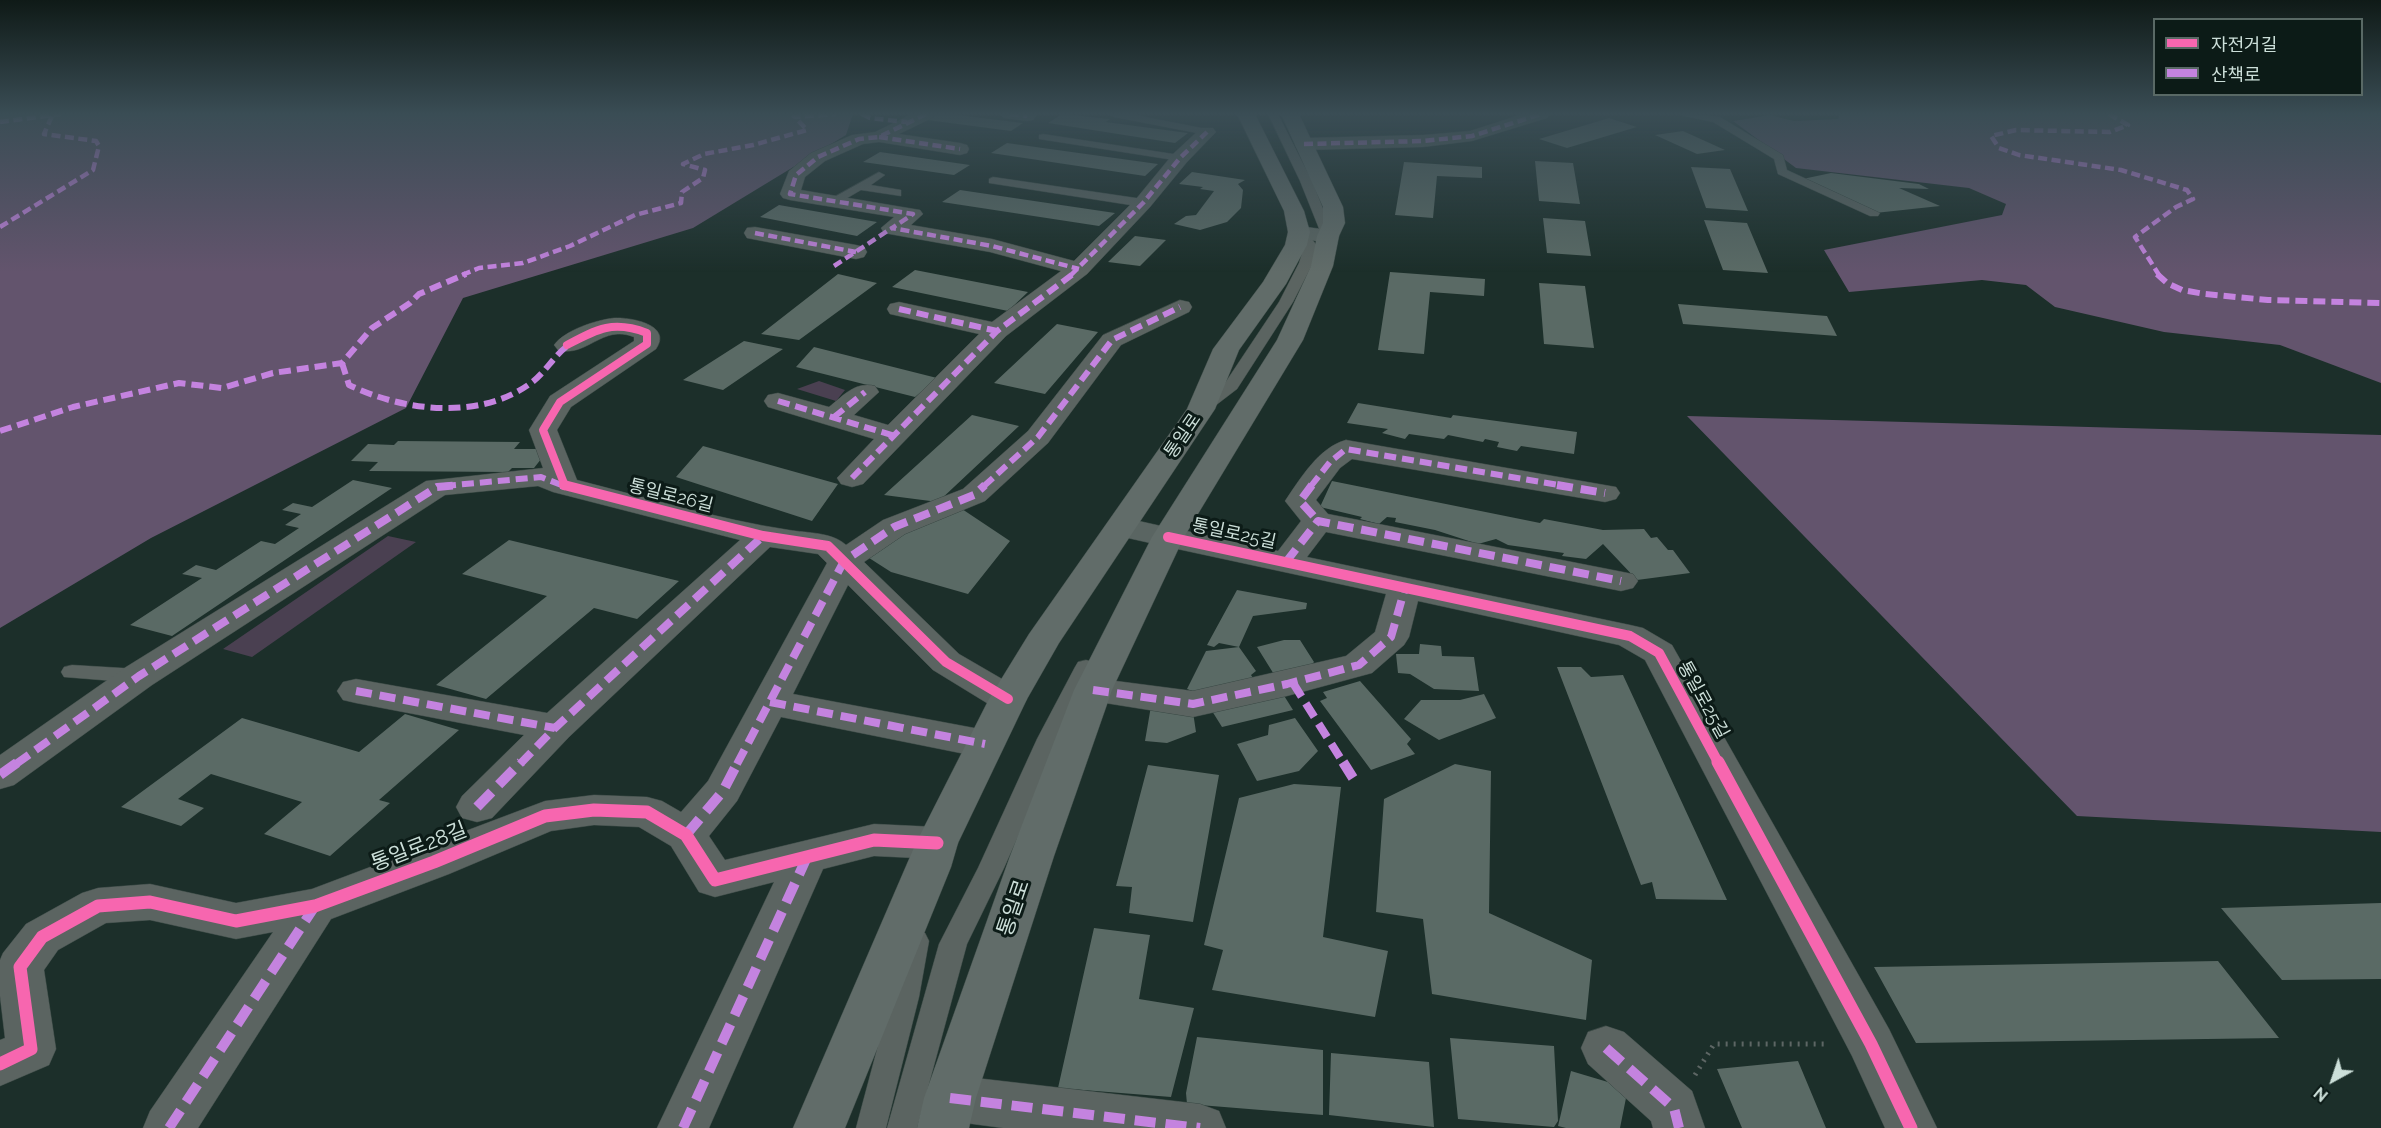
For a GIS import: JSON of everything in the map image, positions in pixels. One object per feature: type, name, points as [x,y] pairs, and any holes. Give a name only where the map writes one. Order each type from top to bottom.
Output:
[{"type":"main road","points":[[1272,167],[1294,211],[1299,232],[1328,236]]},
{"type":"main road","name":"통일로","points":[[946,1113],[1035,846],[1093,690],[1168,537],[1290,340],[1322,266],[1328,236],[1334,223],[1333,207],[1314,167]]},
{"type":"main road","name":"통일로","points":[[819,1128],[933,855],[1008,699],[1042,642],[1201,409],[1226,350],[1274,284],[1296,245],[1299,232]]},
{"type":"main road","points":[[1121,527],[1168,537]]},
{"type":"street","points":[[806,167],[796,175],[790,194],[913,214],[834,266]]},
{"type":"street","points":[[852,478],[997,331],[1079,269],[1143,203],[1173,167]]},
{"type":"street","points":[[892,228],[992,246],[1079,269]]},
{"type":"street","points":[[755,233],[856,252]]},
{"type":"street","points":[[686,834],[723,791],[844,561],[894,527],[974,495],[1038,437],[1112,340],[1180,307]]},
{"type":"street","points":[[899,309],[997,331]]},
{"type":"street","points":[[564,486],[543,430],[560,402],[647,344],[647,333],[632,326],[617,324],[603,326],[567,345]]},
{"type":"street","points":[[834,417],[865,393]]},
{"type":"street","points":[[778,401],[895,436]]},
{"type":"street","points":[[1605,492],[1346,449],[1330,462],[1300,501],[1318,521],[1621,581]]},
{"type":"street","name":"통일로26길","points":[[0,775],[139,676],[437,487],[541,477],[564,486],[764,536],[828,546],[946,662],[1008,699]]},
{"type":"street","points":[[1286,562],[1318,521]]},
{"type":"street","points":[[477,807],[555,728],[764,536]]},
{"type":"street","name":"통일로25길","points":[[1168,537],[1630,636],[1659,653],[1880,1062],[1911,1128]]},
{"type":"street","points":[[1093,690],[1193,704],[1287,684],[1359,665],[1391,637],[1405,588]]},
{"type":"street","points":[[356,691],[555,728]]},
{"type":"street","points":[[770,702],[985,744]]},
{"type":"street","name":"통일로28길","points":[[0,1064],[31,1049],[20,967],[42,937],[98,906],[150,902],[236,921],[315,906],[434,862],[545,816],[594,810],[647,812],[686,834],[715,880],[874,840],[933,855]]},
{"type":"street","points":[[683,1128],[807,857]]},
{"type":"street","points":[[169,1128],[315,906]]},
{"type":"street","points":[[1606,1048],[1677,1118]]},
{"type":"street","points":[[946,1113],[1200,1128]]},
{"type":"lane","points":[[1299,167],[1328,236]]},
{"type":"lane","points":[[1781,167],[1782,172],[1874,213]]},
{"type":"lane","points":[[833,201],[879,175]]},
{"type":"lane","points":[[993,181],[1143,203]]},
{"type":"lane","points":[[859,186],[897,193]]},
{"type":"lane","points":[[902,1128],[953,944],[991,868],[1049,739],[1089,662],[1168,537]]},
{"type":"lane","points":[[72,672],[139,676]]},
{"type":"lane","points":[[871,1128],[905,997],[933,855]]},
{"type":"path","points":[[1677,1118],[1714,1044],[1880,1062]]},
{"type":"shaded area","points":[[0,167],[794,167],[693,228],[463,298],[406,408],[151,538],[0,628]]},
{"type":"shaded area","points":[[1794,167],[2381,167],[2381,383],[2280,345],[2164,332],[2055,307],[2026,285],[1982,280],[1849,292],[1824,250],[2002,215],[2006,204],[1969,188]]},
{"type":"shaded area","points":[[819,381],[845,390],[836,401],[797,389]]},
{"type":"shaded area","points":[[1687,416],[2381,435],[2381,832],[2077,816]]},
{"type":"shaded area","points":[[388,536],[416,542],[252,657],[223,649]]},
{"type":"building","points":[[895,167],[967,167],[954,175]]},
{"type":"building","points":[[1082,167],[1155,167],[1145,176]]},
{"type":"building","points":[[1403,167],[1482,167],[1482,178],[1437,176],[1433,218],[1395,215]]},
{"type":"building","points":[[1536,167],[1574,167],[1580,204],[1539,201]]},
{"type":"building","points":[[1691,167],[1730,169],[1748,211],[1706,208]]},
{"type":"building","points":[[1192,172],[1245,180],[1238,184],[1243,190],[1241,208],[1227,222],[1200,230],[1174,224],[1186,216],[1196,215],[1214,191],[1179,184]]},
{"type":"building","points":[[1831,173],[1919,184],[1929,189],[1899,188],[1940,206],[1875,213],[1798,180]]},
{"type":"building","points":[[960,190],[1115,213],[1099,226],[942,202]]},
{"type":"building","points":[[779,205],[877,222],[857,236],[760,217]]},
{"type":"building","points":[[1543,218],[1585,221],[1591,256],[1547,253]]},
{"type":"building","points":[[1704,220],[1747,223],[1768,273],[1723,270]]},
{"type":"building","points":[[1135,236],[1166,240],[1140,266],[1108,262]]},
{"type":"building","points":[[915,270],[1028,292],[1008,311],[892,287]]},
{"type":"building","points":[[1390,272],[1485,279],[1484,296],[1430,292],[1424,354],[1378,350]]},
{"type":"building","points":[[838,274],[877,283],[799,340],[761,334]]},
{"type":"building","points":[[1539,283],[1585,286],[1594,348],[1544,344]]},
{"type":"building","points":[[1678,304],[1827,316],[1837,336],[1683,324]]},
{"type":"building","points":[[1057,324],[1098,332],[1045,394],[994,383]]},
{"type":"building","points":[[744,341],[783,349],[723,390],[683,380]]},
{"type":"building","points":[[814,347],[937,378],[915,397],[796,367]]},
{"type":"building","points":[[1358,403],[1451,418],[1453,415],[1577,432],[1574,454],[1521,446],[1517,451],[1497,447],[1499,442],[1485,439],[1483,442],[1448,435],[1444,439],[1409,434],[1405,439],[1382,433],[1388,429],[1347,423]]},
{"type":"building","points":[[972,415],[1019,426],[938,502],[884,495]]},
{"type":"building","points":[[398,441],[520,442],[514,449],[549,449],[534,468],[512,468],[508,472],[369,471],[378,462],[351,461],[368,444],[394,445]]},
{"type":"building","points":[[703,446],[838,484],[812,521],[676,477]]},
{"type":"building","points":[[353,480],[392,488],[172,636],[130,625],[202,578],[182,574],[196,565],[216,570],[261,541],[275,544],[299,528],[285,525],[301,514],[282,510],[293,503],[312,507]]},
{"type":"building","points":[[1332,481],[1540,523],[1544,519],[1603,530],[1644,529],[1651,538],[1657,537],[1668,550],[1673,550],[1690,573],[1637,580],[1603,544],[1586,559],[1562,556],[1564,553],[1508,545],[1496,539],[1478,544],[1435,530],[1395,522],[1396,518],[1387,517],[1379,524],[1360,519],[1362,517],[1320,507]]},
{"type":"building","points":[[959,507],[1010,541],[968,594],[891,572],[866,556],[892,538]]},
{"type":"building","points":[[509,540],[679,581],[637,619],[594,608],[486,699],[436,685],[547,596],[462,574]]},
{"type":"building","points":[[1237,590],[1307,603],[1306,609],[1253,616],[1239,647],[1219,643],[1214,647],[1207,645]]},
{"type":"building","points":[[1284,640],[1300,640],[1314,662],[1308,669],[1275,676],[1257,647]]},
{"type":"building","points":[[1420,644],[1441,646],[1442,656],[1474,657],[1479,691],[1434,689],[1410,674],[1398,673],[1396,654],[1419,654]]},
{"type":"building","points":[[1239,647],[1256,671],[1251,675],[1255,681],[1200,694],[1187,689],[1206,651]]},
{"type":"building","points":[[1557,667],[1581,667],[1591,677],[1623,675],[1727,900],[1656,899],[1652,882],[1641,885]]},
{"type":"building","points":[[1360,681],[1411,739],[1407,744],[1415,754],[1371,770],[1320,701],[1327,698],[1323,692]]},
{"type":"building","points":[[1283,694],[1293,710],[1222,727],[1212,711]]},
{"type":"building","points":[[1484,694],[1496,718],[1439,740],[1404,719],[1421,700],[1460,700]]},
{"type":"building","points":[[1151,706],[1193,712],[1196,732],[1167,743],[1145,741]]},
{"type":"building","points":[[405,714],[459,730],[379,800],[390,803],[330,856],[264,834],[302,802],[211,774],[178,799],[204,808],[181,826],[121,807],[242,718],[359,752]]},
{"type":"building","points":[[1295,718],[1318,751],[1299,771],[1257,781],[1237,744],[1268,735],[1269,725]]},
{"type":"building","points":[[1455,764],[1491,771],[1489,913],[1592,960],[1586,1020],[1432,994],[1423,919],[1376,912],[1384,799]]},
{"type":"building","points":[[1148,765],[1219,775],[1193,922],[1129,913],[1132,887],[1116,886]]},
{"type":"building","points":[[1294,784],[1341,787],[1323,937],[1388,951],[1375,1017],[1212,990],[1223,950],[1204,945],[1239,798]]},
{"type":"building","points":[[2381,903],[2381,979],[2282,980],[2221,908]]},
{"type":"building","points":[[1094,928],[1150,935],[1139,999],[1194,1008],[1171,1097],[1058,1088]]},
{"type":"building","points":[[2218,961],[2279,1038],[1916,1043],[1874,967]]},
{"type":"building","points":[[1197,1037],[1323,1050],[1323,1115],[1187,1104],[1186,1093]]},
{"type":"building","points":[[1450,1038],[1554,1046],[1558,1121],[1554,1127],[1458,1119]]},
{"type":"building","points":[[1331,1053],[1429,1062],[1434,1127],[1329,1115]]},
{"type":"building","points":[[1798,1061],[1826,1128],[1742,1128],[1717,1069]]},
{"type":"building","points":[[1571,1071],[1628,1088],[1620,1128],[1558,1126]]},
{"type":"marked path","points":[[0,227],[93,170],[94,167]]},
{"type":"marked path","points":[[0,431],[73,407],[179,383],[222,388],[273,373],[342,363],[372,328],[410,303],[419,294],[479,268],[523,263],[570,246],[635,215],[681,203],[682,192],[703,178],[705,170],[693,167]]},
{"type":"marked path","points":[[806,167],[796,175],[790,194],[913,214],[892,228],[992,246],[1079,269]]},
{"type":"marked path","points":[[852,478],[997,331],[1079,269],[1143,203],[1173,167]]},
{"type":"marked path","points":[[2098,167],[2121,170],[2187,190],[2193,199],[2176,207],[2135,237],[2149,262],[2167,283],[2182,290],[2235,298],[2381,303]]},
{"type":"marked path","points":[[834,266],[892,228]]},
{"type":"marked path","points":[[755,233],[856,252]]},
{"type":"marked path","points":[[686,835],[723,791],[844,561],[894,527],[974,495],[1038,437],[1112,340],[1180,307]]},
{"type":"marked path","points":[[899,309],[997,331]]},
{"type":"marked path","points":[[342,363],[349,385],[369,394],[416,406],[441,408],[466,406],[490,402],[512,394],[531,383],[559,352],[570,344]]},
{"type":"marked path","points":[[834,417],[865,392]]},
{"type":"marked path","points":[[778,401],[895,436]]},
{"type":"marked path","points":[[1318,521],[1300,501],[1330,462],[1346,449],[1605,493]]},
{"type":"marked path","points":[[0,775],[139,676],[437,487],[541,477],[564,486]]},
{"type":"marked path","points":[[1286,562],[1318,521],[1621,581]]},
{"type":"marked path","points":[[477,807],[555,728],[763,536]]},
{"type":"marked path","points":[[1093,690],[1193,704],[1287,684],[1359,665],[1391,637],[1405,588]]},
{"type":"marked path","points":[[1293,683],[1353,778]]},
{"type":"marked path","points":[[356,691],[555,728]]},
{"type":"marked path","points":[[770,702],[985,744]]},
{"type":"marked path","points":[[683,1128],[807,857]]},
{"type":"marked path","points":[[169,1128],[315,906]]},
{"type":"marked path","points":[[1606,1048],[1674,1108],[1679,1128]]},
{"type":"marked path","points":[[950,1098],[1200,1128]]},
{"type":"cycle path","points":[[567,345],[606,327],[625,326],[647,333],[647,344],[560,402],[543,430],[564,486],[763,536],[828,546],[946,662],[1008,699]]},
{"type":"cycle path","points":[[1168,537],[1630,636],[1659,653],[1871,1044],[1911,1128]]},
{"type":"cycle path","points":[[0,1064],[31,1049],[20,967],[42,937],[98,906],[150,902],[236,921],[315,906],[434,862],[545,816],[594,810],[647,812],[686,835],[715,880],[874,840],[937,843]]}]
